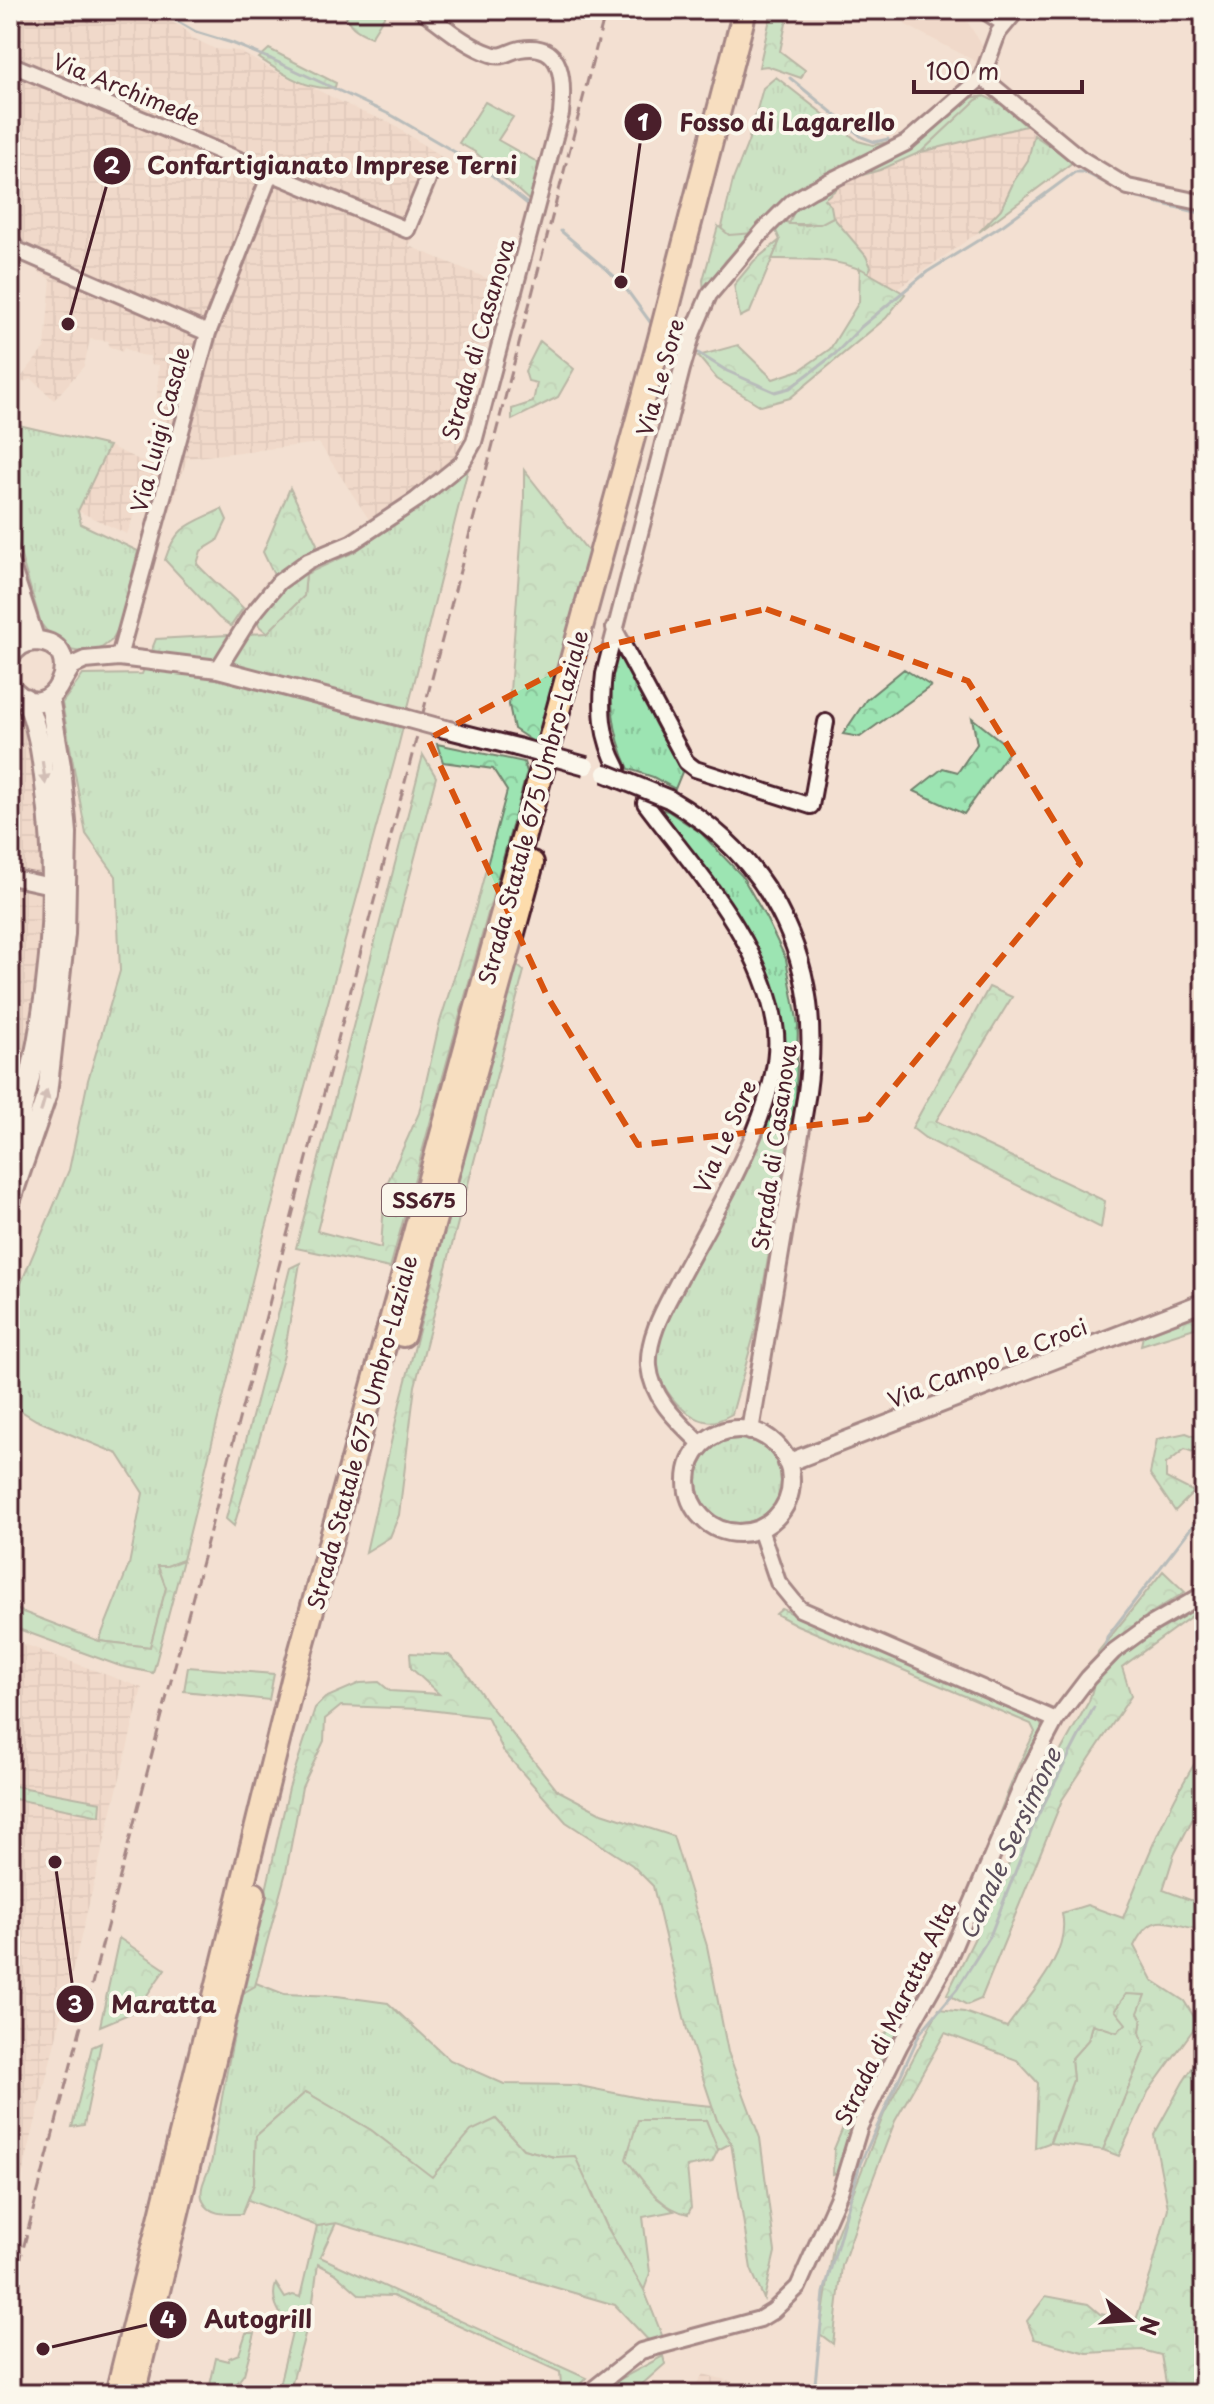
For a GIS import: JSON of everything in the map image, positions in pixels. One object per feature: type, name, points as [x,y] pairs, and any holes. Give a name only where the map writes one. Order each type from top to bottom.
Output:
[{"type":"highway","name":"Strada Statale 675 Umbro-Laziale","points":[[117,2394],[296,1668],[659,342],[745,10]]},
{"type":"highway","name":"Strada Statale 675 Umbro-Laziale","points":[[133,2394],[320,1628],[506,964],[760,10]]},
{"type":"main road","points":[[10,566],[22,648]]},
{"type":"main road","points":[[10,606],[22,648]]},
{"type":"main road","points":[[22,648],[43,642],[57,651],[64,665],[63,681],[49,697],[41,700],[25,698]]},
{"type":"main road","points":[[10,686],[25,698],[35,720],[51,831],[50,932],[42,1019],[29,1090],[10,1154]]},
{"type":"main road","points":[[10,1202],[47,1094],[65,934],[67,833],[61,766],[49,697]]},
{"type":"street","name":"Strada di Casanova","points":[[422,10],[475,48],[502,57],[517,49],[544,50],[552,55],[561,70],[561,114],[474,442],[462,463],[416,500],[351,543],[308,561],[279,582],[251,616],[218,669],[611,771],[696,815],[747,862],[771,894],[790,933],[810,1006],[811,1060],[750,1431]]},
{"type":"street","points":[[983,10],[1005,24]]},
{"type":"street","points":[[1017,10],[998,33],[982,77],[1080,158],[1128,187],[1204,203]]},
{"type":"street","name":"Via Archimede","points":[[10,64],[407,230],[428,179]]},
{"type":"street","name":"Via Le Sore","points":[[611,771],[600,702],[614,628],[682,369],[693,332],[713,288],[792,202],[906,143],[982,77]]},
{"type":"street","points":[[208,333],[271,172]]},
{"type":"street","name":"Via Luigi Casale","points":[[10,239],[17,250],[208,333],[119,657]]},
{"type":"street","points":[[614,628],[686,762],[695,769],[811,806],[826,722]]},
{"type":"street","points":[[57,651],[85,660]]},
{"type":"street","points":[[63,681],[72,666],[85,660],[119,657],[218,669]]},
{"type":"street","name":"Via Le Sore","points":[[645,803],[749,948],[764,983],[776,1027],[776,1062],[766,1103],[741,1160],[660,1318],[651,1346],[649,1366],[660,1400],[702,1445]]},
{"type":"street","points":[[10,877],[51,886]]},
{"type":"street","name":"Via Campo Le Croci","points":[[787,1463],[1204,1302]]},
{"type":"street","points":[[750,1431],[773,1442],[787,1463],[790,1482],[786,1501],[776,1518],[760,1529],[724,1531],[704,1520],[690,1500],[687,1477],[690,1465],[702,1445],[725,1432],[750,1431]]},
{"type":"street","points":[[760,1529],[778,1582],[800,1609],[1056,1720]]},
{"type":"street","name":"Strada di Maratta Alta","points":[[587,2394],[641,2351],[760,2319],[798,2287],[840,2192],[860,2126],[900,2045],[948,1960],[1026,1776],[1056,1720],[1088,1678],[1114,1651],[1147,1627],[1204,1594]]},
{"type":"highlighted area","points":[[766,609],[968,681],[1080,863],[867,1119],[638,1145],[547,996],[428,739],[604,646]]},
{"type":"shaded area","points":[[10,10],[149,11],[182,27],[191,37],[215,49],[238,51],[290,79],[389,122],[443,158],[409,246],[501,284],[458,454],[452,463],[372,524],[319,443],[187,458],[170,513],[152,516],[137,506],[127,534],[78,511],[109,446],[146,463],[155,426],[159,365],[150,364],[150,356],[124,348],[122,352],[108,346],[109,341],[90,339],[84,366],[54,400],[32,379],[16,384],[45,347],[51,280],[10,252]]},
{"type":"shaded area","points":[[914,10],[950,10],[963,15],[985,50],[977,62],[904,24]]},
{"type":"shaded area","points":[[1026,126],[1034,135],[1028,160],[1001,209],[979,232],[897,289],[868,273],[871,267],[866,256],[833,217],[831,206],[824,199],[849,179],[880,170],[904,158]]},
{"type":"shaded area","points":[[10,699],[25,716],[43,847],[39,954],[17,1102],[10,1121]]},
{"type":"shaded area","points":[[10,1639],[142,1688],[10,2225]]},
{"type":"shaded area","points":[[703,2374],[741,2384],[738,2394],[690,2394]]},
{"type":"green space","points":[[344,10],[388,10],[371,37],[353,27]]},
{"type":"green space","points":[[772,10],[789,10],[780,51],[805,70],[801,78],[767,66],[759,67]]},
{"type":"green space","points":[[269,49],[336,83],[335,87],[315,87],[285,74],[259,58]]},
{"type":"green space","points":[[776,77],[858,141],[873,145],[894,141],[805,185],[782,204],[754,235],[729,235],[721,231],[733,180],[748,142],[763,88]]},
{"type":"green space","points":[[984,96],[1003,105],[1026,126],[921,152],[976,100]]},
{"type":"green space","points":[[984,96],[921,152],[880,170],[849,179],[824,199],[831,206],[833,217],[820,224],[789,224],[795,209],[816,195],[925,137],[968,98]]},
{"type":"green space","points":[[485,102],[513,117],[498,140],[537,162],[542,172],[532,203],[475,152],[459,143]]},
{"type":"green space","points":[[1034,135],[1073,162],[979,232],[1001,209],[1028,160]]},
{"type":"green space","points":[[833,217],[866,256],[871,267],[868,273],[834,262],[772,259],[780,240],[776,231],[784,221],[809,225]]},
{"type":"green space","points":[[718,226],[729,235],[755,233],[704,292],[703,280]]},
{"type":"green space","points":[[780,240],[750,312],[740,317],[734,285],[754,261]]},
{"type":"green space","points":[[860,268],[905,294],[886,318],[790,398],[761,406],[717,379],[698,356],[738,345],[773,379],[800,370],[830,349],[859,302]]},
{"type":"green space","points":[[540,341],[574,369],[558,397],[512,420],[512,409],[533,402],[537,383],[528,381],[525,371]]},
{"type":"green space","points":[[10,423],[109,446],[78,511],[81,524],[138,551],[119,627],[112,640],[100,649],[87,653],[70,650],[54,640],[41,624],[10,519]]},
{"type":"green space","points":[[469,465],[395,759],[259,1253],[183,1560],[158,1566],[166,1588],[150,1647],[99,1641],[129,1565],[143,1493],[118,1454],[36,1420],[10,1404],[10,1309],[69,1170],[88,1080],[120,971],[116,876],[86,834],[62,703],[83,675],[142,674],[156,639],[267,633],[304,596],[306,574],[354,552],[400,521]]},
{"type":"green space","points":[[524,470],[591,555],[554,688],[535,743],[514,729],[509,705]]},
{"type":"green space","points":[[290,488],[317,544],[307,562],[304,596],[267,633],[259,626],[252,605],[274,575],[263,552]]},
{"type":"green space","points":[[222,509],[227,520],[217,541],[201,551],[197,564],[243,608],[231,626],[219,618],[165,560],[180,532],[193,522]]},
{"type":"green space","points":[[616,651],[624,655],[655,724],[682,772],[675,789],[629,769],[623,755],[613,712],[612,681]]},
{"type":"green space","points":[[904,669],[931,686],[860,737],[843,734],[866,700]]},
{"type":"green space","points":[[972,718],[1011,749],[964,814],[914,791],[943,768],[958,772],[977,744]]},
{"type":"green space","points":[[437,744],[524,762],[527,772],[390,1268],[296,1248],[423,755],[436,777],[317,1231],[381,1248],[385,1188],[419,1113],[439,1025],[475,910],[507,791],[493,769],[443,762]]},
{"type":"green space","points":[[659,809],[668,811],[701,833],[742,876],[786,959],[798,1025],[796,1096],[756,1328],[732,1414],[710,1422],[700,1420],[677,1404],[660,1377],[657,1354],[666,1322],[759,1131],[783,1049],[779,1021],[769,990],[738,922],[698,858]]},
{"type":"green space","points":[[515,964],[524,971],[415,1386],[399,1515],[390,1537],[366,1552],[400,1403]]},
{"type":"green space","points":[[989,987],[1012,997],[936,1121],[1105,1201],[1101,1228],[925,1138],[912,1128]]},
{"type":"green space","points":[[300,1263],[284,1355],[234,1526],[226,1519],[290,1268]]},
{"type":"green space","points":[[1204,1313],[1204,1325],[1141,1345],[1143,1336]]},
{"type":"green space","points":[[1186,1433],[1204,1440],[1204,1456],[1185,1449],[1166,1464],[1166,1478],[1194,1492],[1175,1511],[1150,1474],[1157,1439]]},
{"type":"green space","points":[[731,1439],[747,1439],[763,1446],[774,1457],[781,1481],[778,1497],[769,1511],[747,1523],[731,1523],[715,1516],[704,1505],[697,1489],[697,1473],[704,1457],[715,1446]]},
{"type":"green space","points":[[183,1560],[153,1673],[120,1666],[10,1626],[10,1607],[99,1641],[150,1647],[166,1588],[158,1566]]},
{"type":"green space","points":[[1163,1571],[1185,1592],[1146,1616],[1169,1607],[1204,1585],[1204,1607],[1122,1667],[1131,1696],[1062,1800],[981,1999],[967,2005],[947,1994],[995,1897],[1041,1786],[1089,1701],[1098,1652]]},
{"type":"green space","points":[[782,1609],[1038,1717],[1044,1733],[1009,1806],[993,1829],[1035,1732],[1031,1724],[797,1625],[776,1614]]},
{"type":"green space","points":[[410,1653],[449,1655],[463,1668],[557,1790],[599,1812],[673,1836],[707,1946],[728,2052],[760,2138],[775,2252],[764,2299],[751,2269],[731,2143],[717,2120],[687,2030],[653,1886],[632,1865],[566,1822],[504,1752],[487,1717],[420,1709],[341,1706],[325,1719],[324,1741],[302,1787],[286,1872],[255,1986],[243,1993],[289,1788],[315,1708],[325,1698],[360,1683],[379,1682],[390,1691],[439,1694],[411,1668]]},
{"type":"green space","points":[[188,1667],[274,1674],[269,1700],[184,1691]]},
{"type":"green space","points":[[1204,1749],[1204,1797],[1174,1855],[1163,1890],[1204,1905],[1204,1930],[1156,1923],[1148,1926],[1134,1946],[1152,1980],[1184,2001],[1198,2023],[1148,2092],[1119,2156],[1103,2150],[1145,2048],[1140,2032],[1142,2020],[1138,2013],[1145,1995],[1126,1994],[1115,2010],[1126,2024],[1117,2032],[1092,2024],[1088,2040],[1071,2059],[1073,2080],[1049,2143],[1035,2148],[1038,2083],[1017,2060],[945,2033],[895,2121],[863,2205],[842,2266],[833,2344],[820,2334],[834,2241],[884,2114],[939,2009],[964,2012],[1007,2027],[1054,1960],[1063,1929],[1062,1913],[1087,1905],[1123,1918],[1169,1810]]},
{"type":"green space","points":[[10,1785],[101,1802],[100,1816],[10,1798]]},
{"type":"green space","points":[[119,1938],[165,1969],[136,2011],[100,2026]]},
{"type":"green space","points":[[256,1983],[284,1994],[337,1996],[388,2003],[450,2060],[504,2084],[575,2085],[649,2100],[712,2106],[731,2143],[718,2150],[706,2120],[657,2198],[674,2211],[643,2217],[650,2273],[644,2290],[607,2227],[588,2183],[554,2157],[523,2149],[496,2119],[432,2178],[371,2130],[306,2092],[256,2136],[254,2184],[242,2214],[214,2212],[203,2201],[202,2190],[212,2159],[243,1993]]},
{"type":"green space","points":[[1126,1993],[1145,1995],[1140,2032],[1145,2048],[1103,2150],[1050,2143],[1073,2080],[1071,2059],[1088,2040],[1092,2024],[1115,2010]]},
{"type":"green space","points":[[907,2008],[904,2026],[839,2172],[833,2174],[834,2149],[862,2082],[880,2057],[885,2034]]},
{"type":"green space","points":[[101,2043],[84,2125],[72,2127],[92,2047]]},
{"type":"green space","points":[[1204,2050],[1204,2394],[1168,2394],[1161,2355],[1142,2350],[1087,2353],[1034,2339],[1027,2321],[1046,2296],[1088,2304],[1100,2314],[1136,2320],[1168,2208],[1154,2135]]},
{"type":"green space","points":[[306,2092],[371,2130],[432,2177],[471,2131],[496,2119],[523,2149],[554,2157],[575,2156],[607,2227],[644,2290],[663,2338],[651,2343],[615,2305],[336,2223],[317,2226],[248,2200],[254,2184],[256,2136]]},
{"type":"green space","points":[[638,2120],[706,2120],[718,2150],[712,2162],[687,2167],[691,2208],[688,2214],[660,2200],[626,2159]]},
{"type":"green space","points":[[336,2223],[320,2257],[586,2378],[571,2394],[552,2394],[561,2384],[560,2372],[393,2296],[360,2295],[335,2273],[318,2264],[312,2308],[289,2394],[277,2394],[292,2332],[275,2303],[276,2284],[285,2298],[293,2295],[300,2297],[317,2226]]},
{"type":"green space","points":[[246,2333],[255,2333],[244,2374],[229,2394],[208,2394],[216,2358],[228,2361],[239,2354]]},
{"type":"green space","points":[[663,2356],[665,2364],[631,2394],[600,2394],[613,2383]]},
{"type":"waterway","points":[[158,10],[196,32],[271,59],[393,116],[484,169],[530,206]]},
{"type":"waterway","points":[[790,78],[862,137],[875,142],[888,139]]},
{"type":"waterway","points":[[695,351],[727,371],[775,392],[790,388],[835,354],[861,327],[927,272],[1003,225],[1075,172],[1084,172],[1130,196],[1204,214]]},
{"type":"waterway","points":[[561,231],[621,282],[653,326]]},
{"type":"waterway","name":"Canale Sersimone","points":[[1105,1648],[1107,1637],[1204,1511]]},
{"type":"waterway","name":"Canale Sersimone","points":[[814,2394],[824,2293],[860,2164],[920,2033],[957,1989],[990,1936],[1036,1819],[1094,1707]]},
{"type":"railway","points":[[10,2299],[606,10]]},
{"type":"place","name":"Fosso di Lagarello","points":[[621,282]]},
{"type":"place","name":"Confartigianato Imprese Terni","points":[[68,324]]},
{"type":"place","name":"Maratta","points":[[55,1862]]},
{"type":"place","name":"Autogrill","points":[[43,2349]]}]
